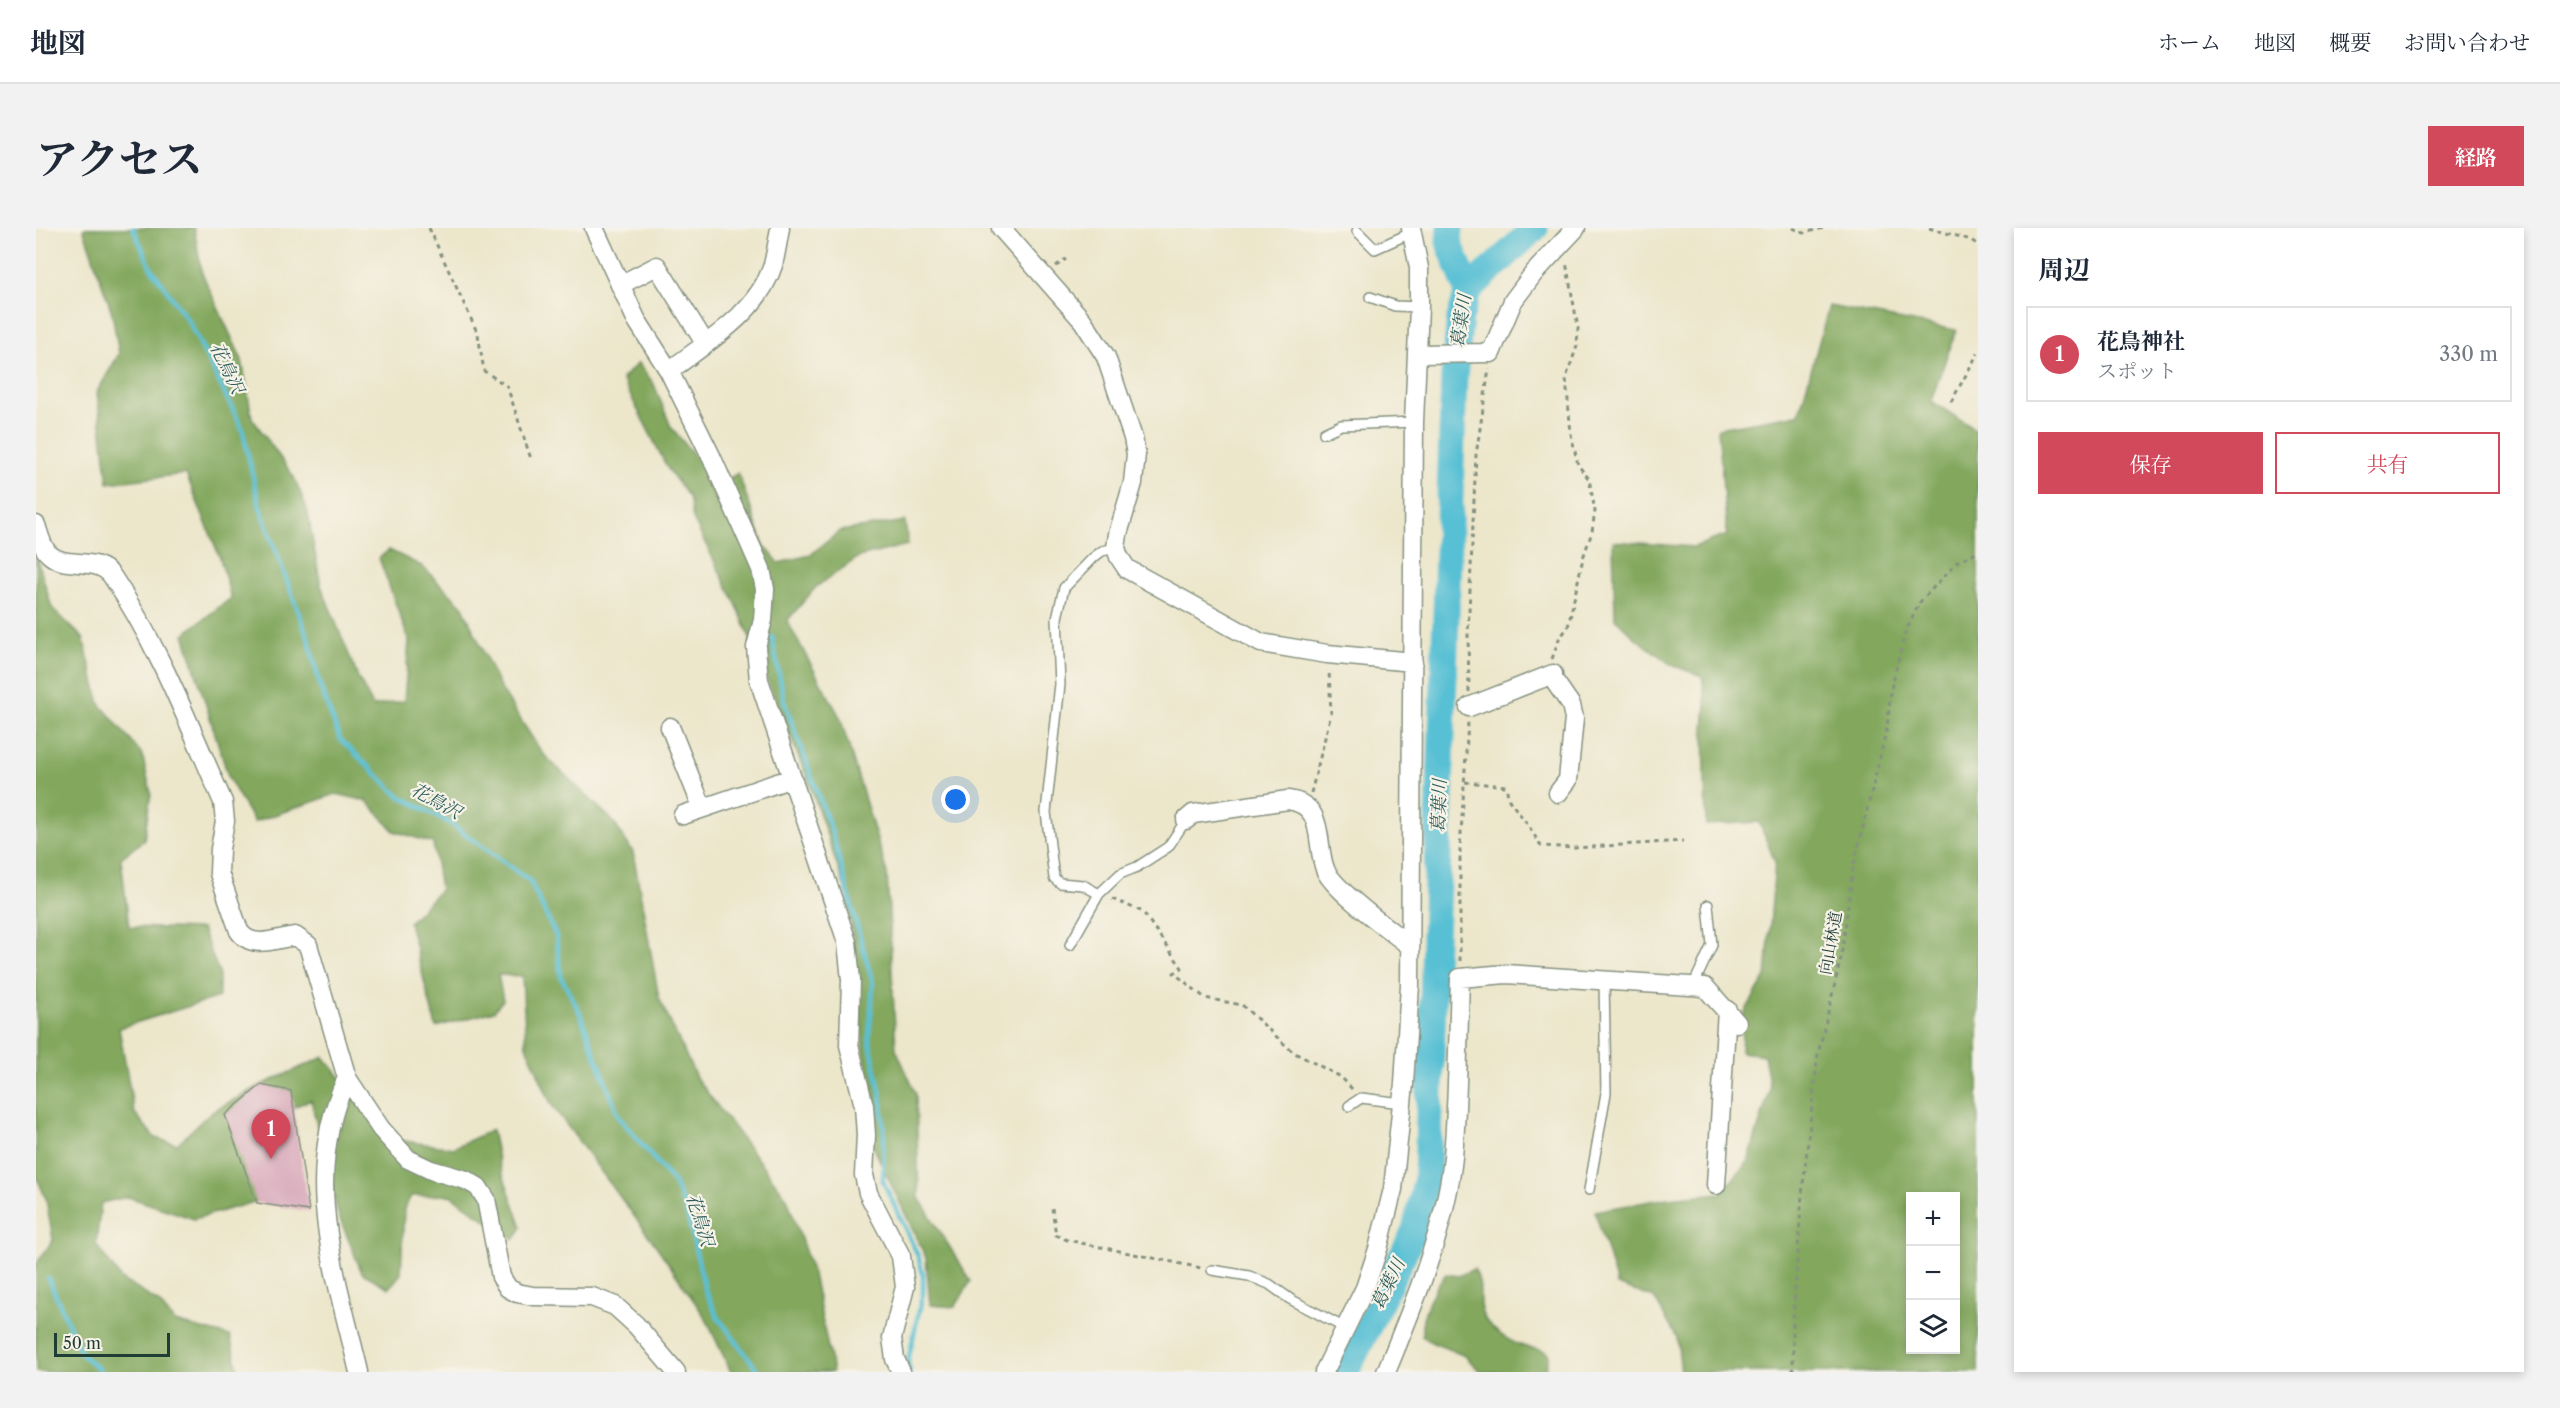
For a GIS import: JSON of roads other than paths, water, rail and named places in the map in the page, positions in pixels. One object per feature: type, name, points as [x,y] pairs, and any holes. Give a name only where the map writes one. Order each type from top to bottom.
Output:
[{"type":"street","points":[[594,228],[636,319],[669,371],[711,456],[761,569],[765,590],[763,620],[756,647],[759,680],[847,942],[851,980],[849,1045],[864,1106],[866,1135],[864,1175],[868,1193],[901,1256],[903,1266],[905,1287],[892,1338],[895,1359],[900,1372]]},
{"type":"street","points":[[669,371],[738,318],[760,292],[772,267],[780,228]]},
{"type":"street","points":[[1001,228],[1083,321],[1106,357],[1133,438],[1136,454],[1133,483],[1116,548],[1127,569],[1261,642],[1327,654],[1413,662]]},
{"type":"street","points":[[1422,354],[1488,353],[1513,302],[1534,273],[1576,228]]},
{"type":"street","points":[[1323,1372],[1365,1288],[1378,1249],[1393,1189],[1402,1102],[1410,946],[1414,422],[1422,354],[1419,268],[1412,230]]},
{"type":"street","points":[[620,285],[657,266],[705,343]]},
{"type":"street","points":[[36,525],[47,553],[55,559],[91,563],[110,573],[158,654],[223,802],[225,821],[219,873],[239,932],[245,940],[255,943],[295,936],[308,945],[347,1078],[381,1129],[408,1159],[431,1170],[466,1180],[478,1187],[486,1199],[501,1277],[508,1288],[517,1293],[533,1296],[592,1297],[615,1306],[636,1325],[676,1372]]},
{"type":"street","points":[[1469,707],[1553,674],[1553,679],[1571,705],[1574,718],[1568,780],[1558,793]]},
{"type":"street","points":[[669,727],[702,807]]},
{"type":"street","points":[[683,814],[792,778]]},
{"type":"street","points":[[1186,820],[1193,814],[1288,800],[1299,801],[1308,807],[1316,824],[1325,871],[1337,886],[1410,946]]},
{"type":"street","points":[[1386,1372],[1408,1320],[1441,1220],[1451,1168],[1458,1079],[1460,978],[1506,974],[1705,987],[1732,1016],[1716,1185]]},
{"type":"street","points":[[347,1078],[337,1098],[324,1160],[322,1194],[329,1246],[359,1372]]},
{"type":"lane","points":[[1357,231],[1376,249],[1412,230]]},
{"type":"lane","points":[[1370,297],[1395,306],[1419,307]]},
{"type":"lane","points":[[1324,432],[1341,424],[1414,422]]},
{"type":"lane","points":[[1099,894],[1083,885],[1060,882],[1054,878],[1046,812],[1060,684],[1057,618],[1064,588],[1102,551],[1116,548]]},
{"type":"lane","points":[[1070,945],[1099,894],[1120,874],[1137,867],[1168,847],[1186,820]]},
{"type":"lane","points":[[1693,986],[1712,945],[1708,904]]},
{"type":"lane","points":[[1589,1190],[1606,1093],[1604,980]]},
{"type":"lane","points":[[1349,1106],[1361,1098],[1402,1102]]},
{"type":"lane","points":[[1212,1270],[1249,1276],[1269,1284],[1290,1299],[1345,1328]]},
{"type":"waterway","name":"花鳥沢","points":[[133,228],[151,268],[189,322],[242,428],[260,508],[309,641],[320,686],[340,739],[398,795],[448,822],[530,881],[556,936],[561,977],[579,1011],[619,1117],[674,1183],[687,1214],[705,1290],[717,1316],[759,1372]]},
{"type":"waterway","name":"葛葉川","points":[[1346,1372],[1415,1230],[1427,1178],[1454,377],[1460,318],[1468,291],[1449,242],[1450,228]]},
{"type":"waterway","points":[[1468,291],[1535,228]]},
{"type":"waterway","points":[[772,637],[784,701],[831,830],[873,984],[869,1038],[881,1096],[884,1131],[883,1181],[918,1256],[923,1274],[923,1293],[908,1361],[910,1372]]},
{"type":"waterway","points":[[48,1278],[82,1355],[100,1372]]},
{"type":"place","name":"花鳥神社","points":[[271,1159]]}]
